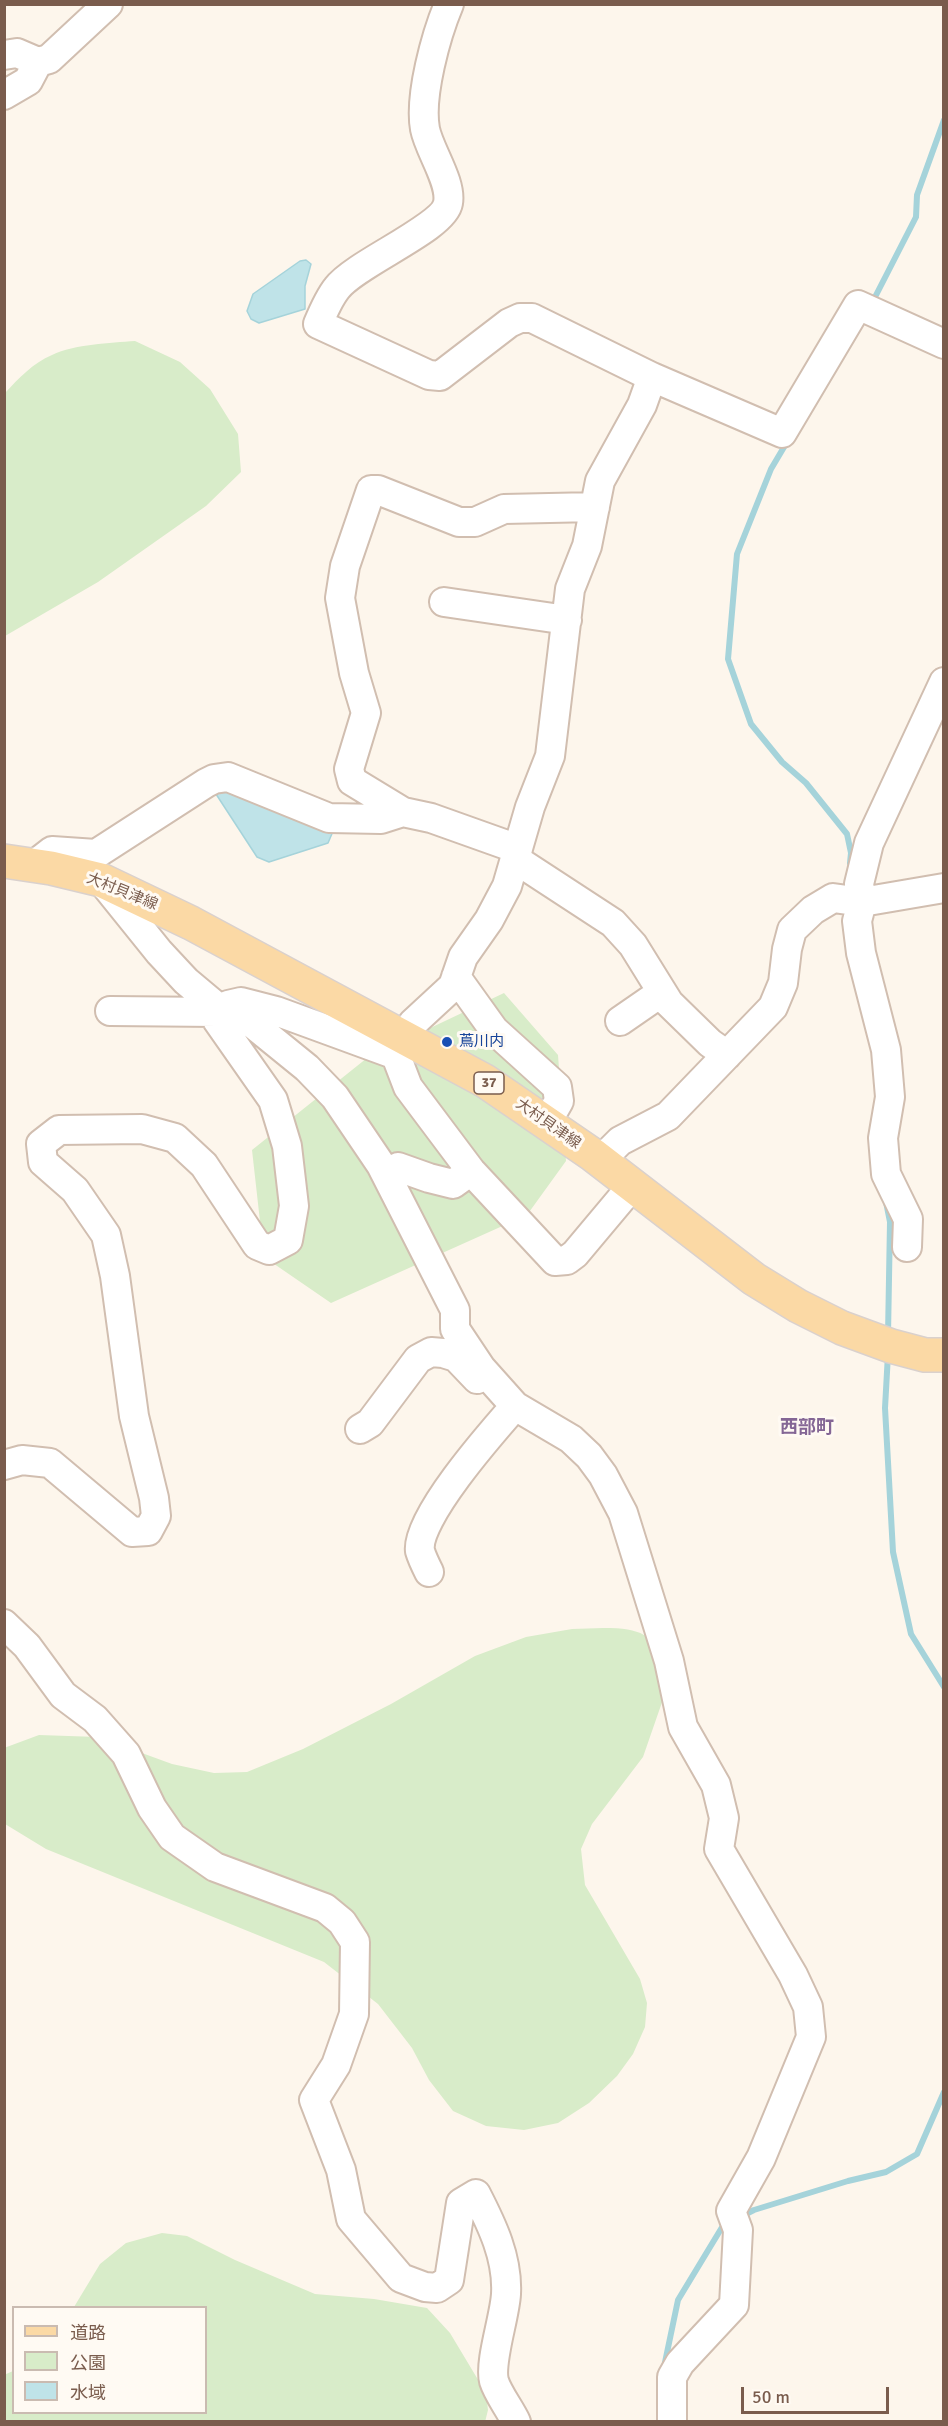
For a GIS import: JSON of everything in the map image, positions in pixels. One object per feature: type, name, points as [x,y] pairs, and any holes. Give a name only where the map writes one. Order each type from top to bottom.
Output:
[{"type":"main road","name":"大村貝津線","points":[[19,863],[101,880],[191,923],[402,1047],[484,1081],[547,1122],[754,1279],[798,1305],[842,1328],[891,1346],[925,1355],[944,1355]]},
{"type":"street","points":[[4,55],[17,53],[38,62],[49,59],[108,4]]},
{"type":"street","points":[[449,4],[427,79],[425,129],[447,188],[448,204],[439,218],[353,274],[337,287],[318,324],[429,375],[440,376],[509,323],[520,318],[532,318],[652,377],[782,433],[858,305],[944,344]]},
{"type":"street","points":[[4,95],[28,81],[38,62]]},
{"type":"street","points":[[632,1186],[575,1254],[567,1260],[555,1262],[471,1171],[408,1087],[398,1061],[413,1023],[453,986],[463,957],[489,920],[507,886],[530,807],[550,756],[570,589],[587,546],[600,481],[642,405],[652,377]]},
{"type":"street","points":[[595,507],[504,509],[475,522],[459,522],[378,490],[371,490],[345,566],[340,598],[354,672],[366,712],[349,769],[352,781],[403,812],[431,818],[516,854],[613,923],[633,945],[669,1004],[710,1043],[727,1054]]},
{"type":"street","points":[[444,602],[567,620]]},
{"type":"street","points":[[907,1247],[908,1219],[886,1174],[883,1138],[890,1097],[886,1050],[861,953],[857,921],[862,902],[859,884],[869,843],[944,682]]},
{"type":"street","points":[[19,863],[52,851],[96,854],[206,783],[228,777],[329,818],[381,819],[403,812]]},
{"type":"street","points":[[4,1465],[22,1460],[50,1463],[132,1532],[148,1532],[156,1516],[134,1416],[115,1276],[106,1235],[75,1190],[43,1162],[41,1144],[59,1130],[142,1129],[175,1138],[204,1165],[257,1245],[269,1250],[288,1240],[294,1206],[287,1146],[273,1100],[217,1020],[217,1010],[159,952],[101,880]]},
{"type":"street","points":[[600,1161],[620,1141],[669,1116],[773,1006],[783,983],[792,930],[813,910],[833,898],[862,902],[944,888]]},
{"type":"street","points":[[456,977],[494,1030],[557,1087],[558,1101],[547,1122]]},
{"type":"street","points":[[620,1021],[662,992]]},
{"type":"street","points":[[217,1010],[241,1002],[402,1047]]},
{"type":"street","points":[[110,1011],[217,1010],[238,1012],[307,1068],[335,1097],[386,1174],[455,1310],[455,1329],[512,1410]]},
{"type":"street","points":[[386,1174],[398,1167],[453,1184],[471,1171]]},
{"type":"street","points":[[360,1430],[370,1423],[418,1359],[431,1352],[443,1353],[456,1357],[512,1410],[571,1439],[589,1456],[603,1475],[623,1513],[669,1662],[683,1727],[716,1785],[724,1818],[719,1849],[793,1975],[808,2007],[811,2037],[761,2158],[730,2211],[738,2230],[734,2305],[680,2362],[672,2377],[672,2421]]},
{"type":"street","points":[[429,1572],[420,1550],[426,1524],[480,1445],[512,1410]]},
{"type":"street","points":[[4,1624],[27,1646],[63,1695],[95,1719],[126,1754],[152,1808],[172,1837],[215,1867],[325,1908],[342,1922],[355,1942],[354,2014],[336,2065],[314,2100],[341,2170],[351,2219],[401,2278],[425,2287],[437,2288],[449,2280],[461,2203],[476,2194],[490,2222],[503,2258],[506,2293],[495,2354],[494,2380],[516,2421]]},
{"type":"green space","points":[[135,341],[180,362],[210,389],[238,434],[241,472],[206,506],[98,582],[5,636],[5,393],[32,367],[61,351]]},
{"type":"green space","points":[[504,993],[558,1055],[566,1161],[527,1215],[331,1303],[264,1257],[252,1150],[367,1058]]},
{"type":"green space","points":[[617,1628],[644,1635],[676,1662],[643,1757],[592,1824],[581,1849],[585,1885],[640,1979],[647,2003],[645,2027],[633,2054],[617,2076],[589,2103],[558,2123],[524,2130],[486,2126],[453,2111],[429,2080],[412,2048],[378,2004],[324,1962],[46,1849],[5,1824],[4,1748],[39,1735],[98,1737],[172,1764],[214,1773],[247,1772],[303,1749],[391,1704],[475,1656],[526,1637],[572,1629]]},
{"type":"green space","points":[[162,2233],[187,2236],[235,2260],[315,2294],[374,2299],[427,2308],[450,2333],[486,2393],[488,2410],[485,2422],[5,2421],[4,2375],[12,2371],[12,2414],[207,2414],[207,2306],[75,2306],[100,2264],[126,2243]]},
{"type":"water","points":[[306,260],[311,264],[305,286],[305,309],[259,323],[251,319],[247,311],[253,294],[300,261]]},
{"type":"water","points":[[216,787],[334,829],[328,843],[269,862],[257,857],[214,791]]},
{"type":"waterway","points":[[872,303],[916,217],[917,195],[944,120]]},
{"type":"waterway","points":[[787,442],[771,469],[737,554],[728,659],[751,724],[782,762],[806,783],[847,834],[851,853],[850,863]]},
{"type":"waterway","points":[[886,1202],[890,1222],[888,1335]]},
{"type":"waterway","points":[[888,1354],[885,1408],[893,1552],[911,1634],[944,1687]]},
{"type":"waterway","points":[[742,2216],[754,2210],[848,2181],[886,2172],[917,2154],[944,2092]]},
{"type":"waterway","points":[[664,2367],[678,2300],[724,2224],[727,2223]]},
{"type":"place","name":"蔦川内","points":[[447,1042]]},
{"type":"district","name":"西部町","points":[[807,1428]]}]
